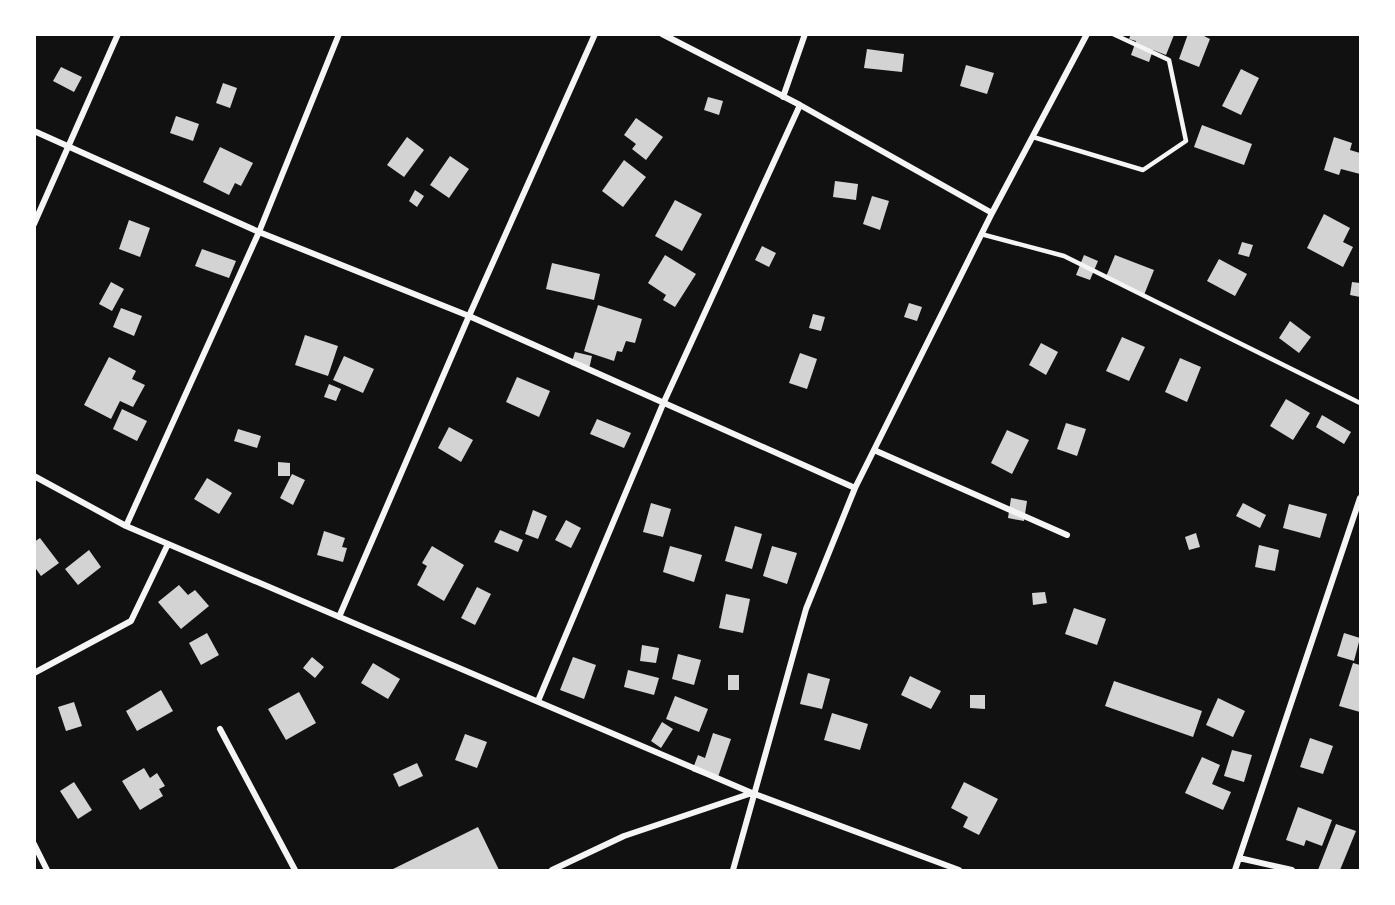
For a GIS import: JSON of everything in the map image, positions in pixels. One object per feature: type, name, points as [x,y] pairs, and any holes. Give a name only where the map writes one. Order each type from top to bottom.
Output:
[{"type":"street","points":[[34,224],[118,34]]},
{"type":"street","points":[[126,526],[259,232],[339,34]]},
{"type":"street","points":[[339,617],[469,316],[595,34]]},
{"type":"street","points":[[662,34],[800,105],[992,213]]},
{"type":"street","points":[[783,97],[805,34]]},
{"type":"street","points":[[733,870],[752,793],[806,609],[855,488],[981,234],[1087,34]]},
{"type":"street","points":[[538,701],[663,404],[800,105]]},
{"type":"street","points":[[34,131],[259,232],[469,316],[855,488]]},
{"type":"street","points":[[874,450],[1067,535]]},
{"type":"street","points":[[34,476],[126,526],[339,617],[752,793],[958,870]]},
{"type":"street","points":[[1235,870],[1360,498]]},
{"type":"street","points":[[34,673],[131,621],[168,544]]},
{"type":"street","points":[[220,729],[295,870]]},
{"type":"street","points":[[552,870],[624,836],[752,793]]},
{"type":"street","points":[[34,844],[47,870]]},
{"type":"street","points":[[1239,858],[1292,870]]},
{"type":"lane","points":[[1033,136],[1143,170],[1186,141],[1169,60],[1113,34]]},
{"type":"lane","points":[[981,234],[1064,256],[1360,403]]},
{"type":"building","points":[[1131,34],[1174,35],[1166,55],[1153,50],[1149,62],[1131,55],[1136,41],[1129,39]]},
{"type":"building","points":[[1188,34],[1200,34],[1210,39],[1199,67],[1179,59]]},
{"type":"building","points":[[867,49],[904,54],[902,72],[864,68]]},
{"type":"building","points":[[966,65],[994,73],[987,94],[960,86]]},
{"type":"building","points":[[61,67],[82,77],[74,92],[53,81]]},
{"type":"building","points":[[1241,69],[1259,78],[1241,115],[1222,106]]},
{"type":"building","points":[[223,83],[237,88],[230,108],[216,103]]},
{"type":"building","points":[[708,97],[723,101],[719,115],[704,110]]},
{"type":"building","points":[[176,116],[199,124],[193,141],[170,133]]},
{"type":"building","points":[[636,118],[663,137],[646,160],[632,149],[636,144],[624,135]]},
{"type":"building","points":[[1202,125],[1252,144],[1244,165],[1194,147]]},
{"type":"building","points":[[407,137],[424,150],[404,177],[387,165]]},
{"type":"building","points":[[1334,137],[1352,143],[1350,150],[1360,153],[1360,174],[1341,169],[1339,175],[1324,170]]},
{"type":"building","points":[[220,147],[253,163],[241,186],[235,183],[229,195],[203,182]]},
{"type":"building","points":[[450,156],[469,169],[449,198],[430,185]]},
{"type":"building","points":[[624,160],[646,177],[623,207],[602,191]]},
{"type":"building","points":[[835,181],[858,184],[856,200],[833,197]]},
{"type":"building","points":[[415,190],[424,196],[417,207],[409,201]]},
{"type":"building","points":[[872,196],[889,201],[880,230],[863,224]]},
{"type":"building","points":[[675,200],[702,214],[682,251],[655,236]]},
{"type":"building","points":[[1324,214],[1350,228],[1343,242],[1353,247],[1343,267],[1307,248]]},
{"type":"building","points":[[129,220],[150,228],[140,257],[119,249]]},
{"type":"building","points":[[1242,242],[1253,245],[1249,257],[1238,254]]},
{"type":"building","points":[[762,246],[776,253],[769,267],[755,260]]},
{"type":"building","points":[[202,249],[236,261],[229,278],[195,266]]},
{"type":"building","points":[[665,255],[696,274],[675,307],[663,300],[666,295],[648,283]]},
{"type":"building","points":[[1084,255],[1098,261],[1090,280],[1076,275]]},
{"type":"building","points":[[1115,255],[1154,270],[1144,295],[1105,279]]},
{"type":"building","points":[[1219,259],[1247,274],[1235,296],[1207,281]]},
{"type":"building","points":[[552,263],[600,274],[594,300],[546,289]]},
{"type":"building","points":[[111,282],[124,289],[112,311],[99,304]]},
{"type":"building","points":[[1352,282],[1360,283],[1360,297],[1350,295]]},
{"type":"building","points":[[909,303],[922,307],[917,321],[904,317]]},
{"type":"building","points":[[598,305],[642,319],[635,343],[626,341],[622,352],[617,351],[614,361],[584,351]]},
{"type":"building","points":[[121,308],[142,316],[134,336],[113,327]]},
{"type":"building","points":[[813,314],[825,317],[821,331],[809,328]]},
{"type":"building","points":[[1290,321],[1311,337],[1299,353],[1279,338]]},
{"type":"building","points":[[305,335],[338,346],[328,376],[295,365]]},
{"type":"building","points":[[1122,337],[1145,347],[1129,381],[1106,371]]},
{"type":"building","points":[[1041,343],[1058,352],[1046,375],[1029,365]]},
{"type":"building","points":[[575,352],[592,356],[589,369],[571,365]]},
{"type":"building","points":[[800,353],[817,359],[807,389],[789,383]]},
{"type":"building","points":[[344,356],[374,369],[363,393],[333,380]]},
{"type":"building","points":[[109,357],[136,371],[132,379],[145,385],[133,407],[120,401],[111,419],[84,405]]},
{"type":"building","points":[[1180,358],[1201,367],[1187,402],[1165,392]]},
{"type":"building","points":[[517,377],[550,391],[539,417],[506,402]]},
{"type":"building","points":[[329,384],[341,389],[336,401],[324,397]]},
{"type":"building","points":[[1286,399],[1310,413],[1293,440],[1270,426]]},
{"type":"building","points":[[122,409],[147,421],[137,441],[113,429]]},
{"type":"building","points":[[1322,415],[1351,432],[1344,444],[1316,427]]},
{"type":"building","points":[[597,419],[631,433],[624,448],[590,434]]},
{"type":"building","points":[[1066,423],[1086,429],[1077,456],[1057,449]]},
{"type":"building","points":[[449,427],[473,440],[461,462],[438,448]]},
{"type":"building","points":[[238,429],[261,436],[257,448],[234,441]]},
{"type":"building","points":[[1007,430],[1029,440],[1012,474],[991,463]]},
{"type":"building","points":[[278,462],[290,463],[290,476],[278,476]]},
{"type":"building","points":[[292,474],[305,480],[293,505],[280,498]]},
{"type":"building","points":[[207,478],[232,493],[219,514],[194,499]]},
{"type":"building","points":[[1011,498],[1027,501],[1024,521],[1008,518]]},
{"type":"building","points":[[651,503],[671,509],[663,537],[643,532]]},
{"type":"building","points":[[1243,503],[1266,515],[1260,528],[1236,516]]},
{"type":"building","points":[[1289,504],[1327,514],[1320,538],[1283,528]]},
{"type":"building","points":[[533,510],[547,516],[538,539],[525,534]]},
{"type":"building","points":[[566,520],[581,528],[571,548],[555,540]]},
{"type":"building","points":[[735,526],[762,534],[752,569],[725,561]]},
{"type":"building","points":[[500,530],[523,540],[518,552],[494,542]]},
{"type":"building","points":[[324,531],[345,538],[342,547],[347,548],[343,562],[317,555]]},
{"type":"building","points":[[1196,533],[1200,547],[1189,550],[1185,537]]},
{"type":"building","points":[[40,538],[59,563],[41,576],[34,566],[34,542]]},
{"type":"building","points":[[1259,545],[1279,550],[1275,571],[1255,567]]},
{"type":"building","points":[[432,546],[464,565],[444,601],[417,585],[427,566],[422,563]]},
{"type":"building","points":[[670,546],[702,555],[694,582],[663,572]]},
{"type":"building","points":[[772,546],[797,553],[787,584],[763,576]]},
{"type":"building","points":[[89,550],[101,567],[78,585],[65,569]]},
{"type":"building","points":[[179,585],[188,595],[195,590],[209,606],[181,629],[158,602]]},
{"type":"building","points":[[477,587],[491,594],[475,625],[461,618]]},
{"type":"building","points":[[1045,592],[1047,603],[1033,605],[1032,593]]},
{"type":"building","points":[[726,594],[750,599],[743,633],[719,628]]},
{"type":"building","points":[[1074,608],[1106,619],[1097,645],[1065,634]]},
{"type":"building","points":[[207,633],[219,655],[201,665],[189,643]]},
{"type":"building","points":[[1344,633],[1360,638],[1354,661],[1337,656]]},
{"type":"building","points":[[642,645],[659,648],[656,663],[640,661]]},
{"type":"building","points":[[678,654],[701,660],[694,685],[672,679]]},
{"type":"building","points":[[312,657],[324,667],[315,678],[303,668]]},
{"type":"building","points":[[573,657],[596,665],[584,699],[560,690]]},
{"type":"building","points":[[373,663],[400,679],[388,699],[361,683]]},
{"type":"building","points":[[1353,663],[1360,665],[1360,712],[1339,706]]},
{"type":"building","points":[[628,670],[659,678],[654,695],[624,687]]},
{"type":"building","points":[[808,673],[830,679],[822,709],[800,704]]},
{"type":"building","points":[[728,675],[739,675],[739,690],[728,690]]},
{"type":"building","points":[[910,676],[941,691],[931,709],[901,695]]},
{"type":"building","points":[[1114,681],[1202,711],[1193,737],[1105,706]]},
{"type":"building","points":[[161,690],[173,711],[137,731],[126,711]]},
{"type":"building","points":[[299,692],[316,723],[286,740],[268,709]]},
{"type":"building","points":[[970,695],[985,695],[985,709],[970,708]]},
{"type":"building","points":[[675,696],[708,709],[699,732],[666,719]]},
{"type":"building","points":[[1218,698],[1245,711],[1233,737],[1206,725]]},
{"type":"building","points":[[74,702],[82,726],[66,731],[58,707]]},
{"type":"building","points":[[832,713],[868,724],[860,750],[824,740]]},
{"type":"building","points":[[662,722],[673,729],[661,748],[651,741]]},
{"type":"building","points":[[713,733],[731,739],[717,780],[692,771],[698,755],[705,758]]},
{"type":"building","points":[[465,734],[487,742],[477,768],[455,760]]},
{"type":"building","points":[[1310,738],[1333,746],[1323,774],[1300,767]]},
{"type":"building","points":[[1232,750],[1252,755],[1244,782],[1224,776]]},
{"type":"building","points":[[1202,757],[1220,765],[1212,784],[1231,792],[1223,810],[1185,793]]},
{"type":"building","points":[[417,763],[423,776],[399,787],[393,774]]},
{"type":"building","points":[[144,768],[150,778],[157,773],[165,786],[159,789],[163,796],[140,810],[122,781]]},
{"type":"building","points":[[74,782],[92,810],[78,819],[60,791]]},
{"type":"building","points":[[964,782],[998,799],[979,835],[963,827],[968,817],[951,808]]},
{"type":"building","points":[[1298,807],[1332,820],[1322,846],[1306,840],[1304,846],[1286,840]]},
{"type":"building","points":[[1336,824],[1356,831],[1340,870],[1318,870]]},
{"type":"building","points":[[478,827],[499,870],[391,870]]}]
